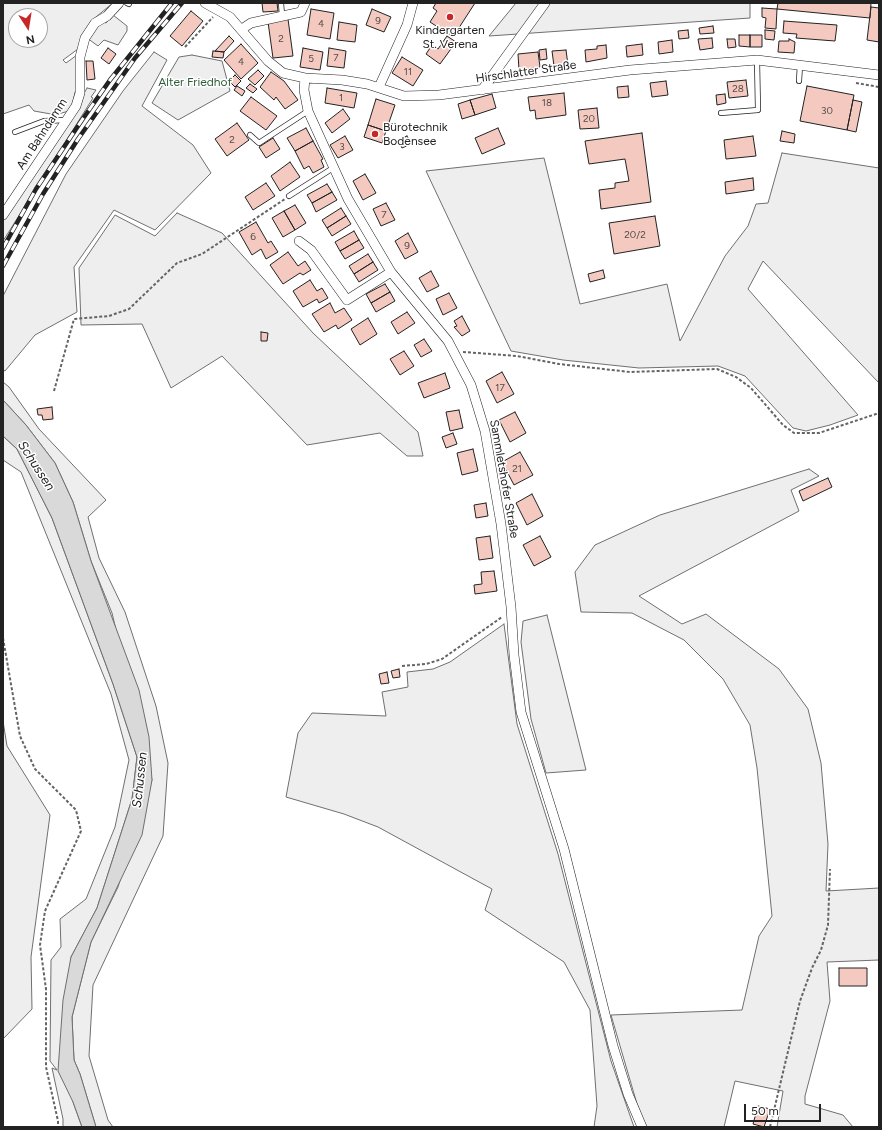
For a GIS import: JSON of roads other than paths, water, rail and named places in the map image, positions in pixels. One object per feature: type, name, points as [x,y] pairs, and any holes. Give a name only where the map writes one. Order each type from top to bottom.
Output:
[{"type":"street","name":"Am Bahndamm","points":[[3,215],[76,106],[80,93],[80,57],[85,38],[95,23],[107,16],[119,3]]},
{"type":"street","name":"Hirschlatter Straße","points":[[205,3],[230,17],[242,29],[268,61],[283,73],[305,78],[342,80],[379,87],[404,96],[439,95],[630,70],[757,60],[879,75]]},
{"type":"street","points":[[242,29],[251,23],[301,12],[305,3]]},
{"type":"street","points":[[379,87],[407,25],[413,3]]},
{"type":"street","points":[[482,90],[545,3]]},
{"type":"street","name":"Sammletshofer Straße","points":[[305,78],[304,90],[308,111],[348,199],[391,272],[448,340],[471,385],[484,432],[501,524],[512,607],[514,655],[521,712],[566,856],[613,1046],[628,1094],[642,1127]]},
{"type":"street","points":[[299,241],[311,250],[347,300],[391,272]]},
{"type":"lane","points":[[281,3],[282,15]]},
{"type":"lane","points":[[721,113],[758,110],[757,60]]},
{"type":"lane","points":[[799,81],[800,65]]},
{"type":"lane","points":[[250,135],[259,143],[308,111]]},
{"type":"lane","points":[[16,132],[44,121],[66,120]]},
{"type":"lane","points":[[289,196],[333,168]]},
{"type":"water","name":"Schussen","points":[[3,400],[26,425],[55,463],[73,502],[91,561],[139,690],[149,737],[152,780],[142,835],[91,942],[72,1017],[74,1060],[80,1074],[96,1127],[82,1127],[73,1102],[58,1071],[63,1000],[71,957],[97,908],[132,799],[137,757],[113,684],[52,518],[17,449],[3,436]]},
{"type":"railway","points":[[3,248],[36,189],[82,120],[110,80],[172,3]]},
{"type":"railway","points":[[3,266],[43,194],[78,139],[135,58],[182,3]]},
{"type":"place","name":"Kindergarten St. Verena","points":[[450,17]]},
{"type":"place","name":"Bürotechnik Bodensee","points":[[375,134]]},
{"type":"park label","name":"Alter Friedhof","points":[[195,82]]}]
